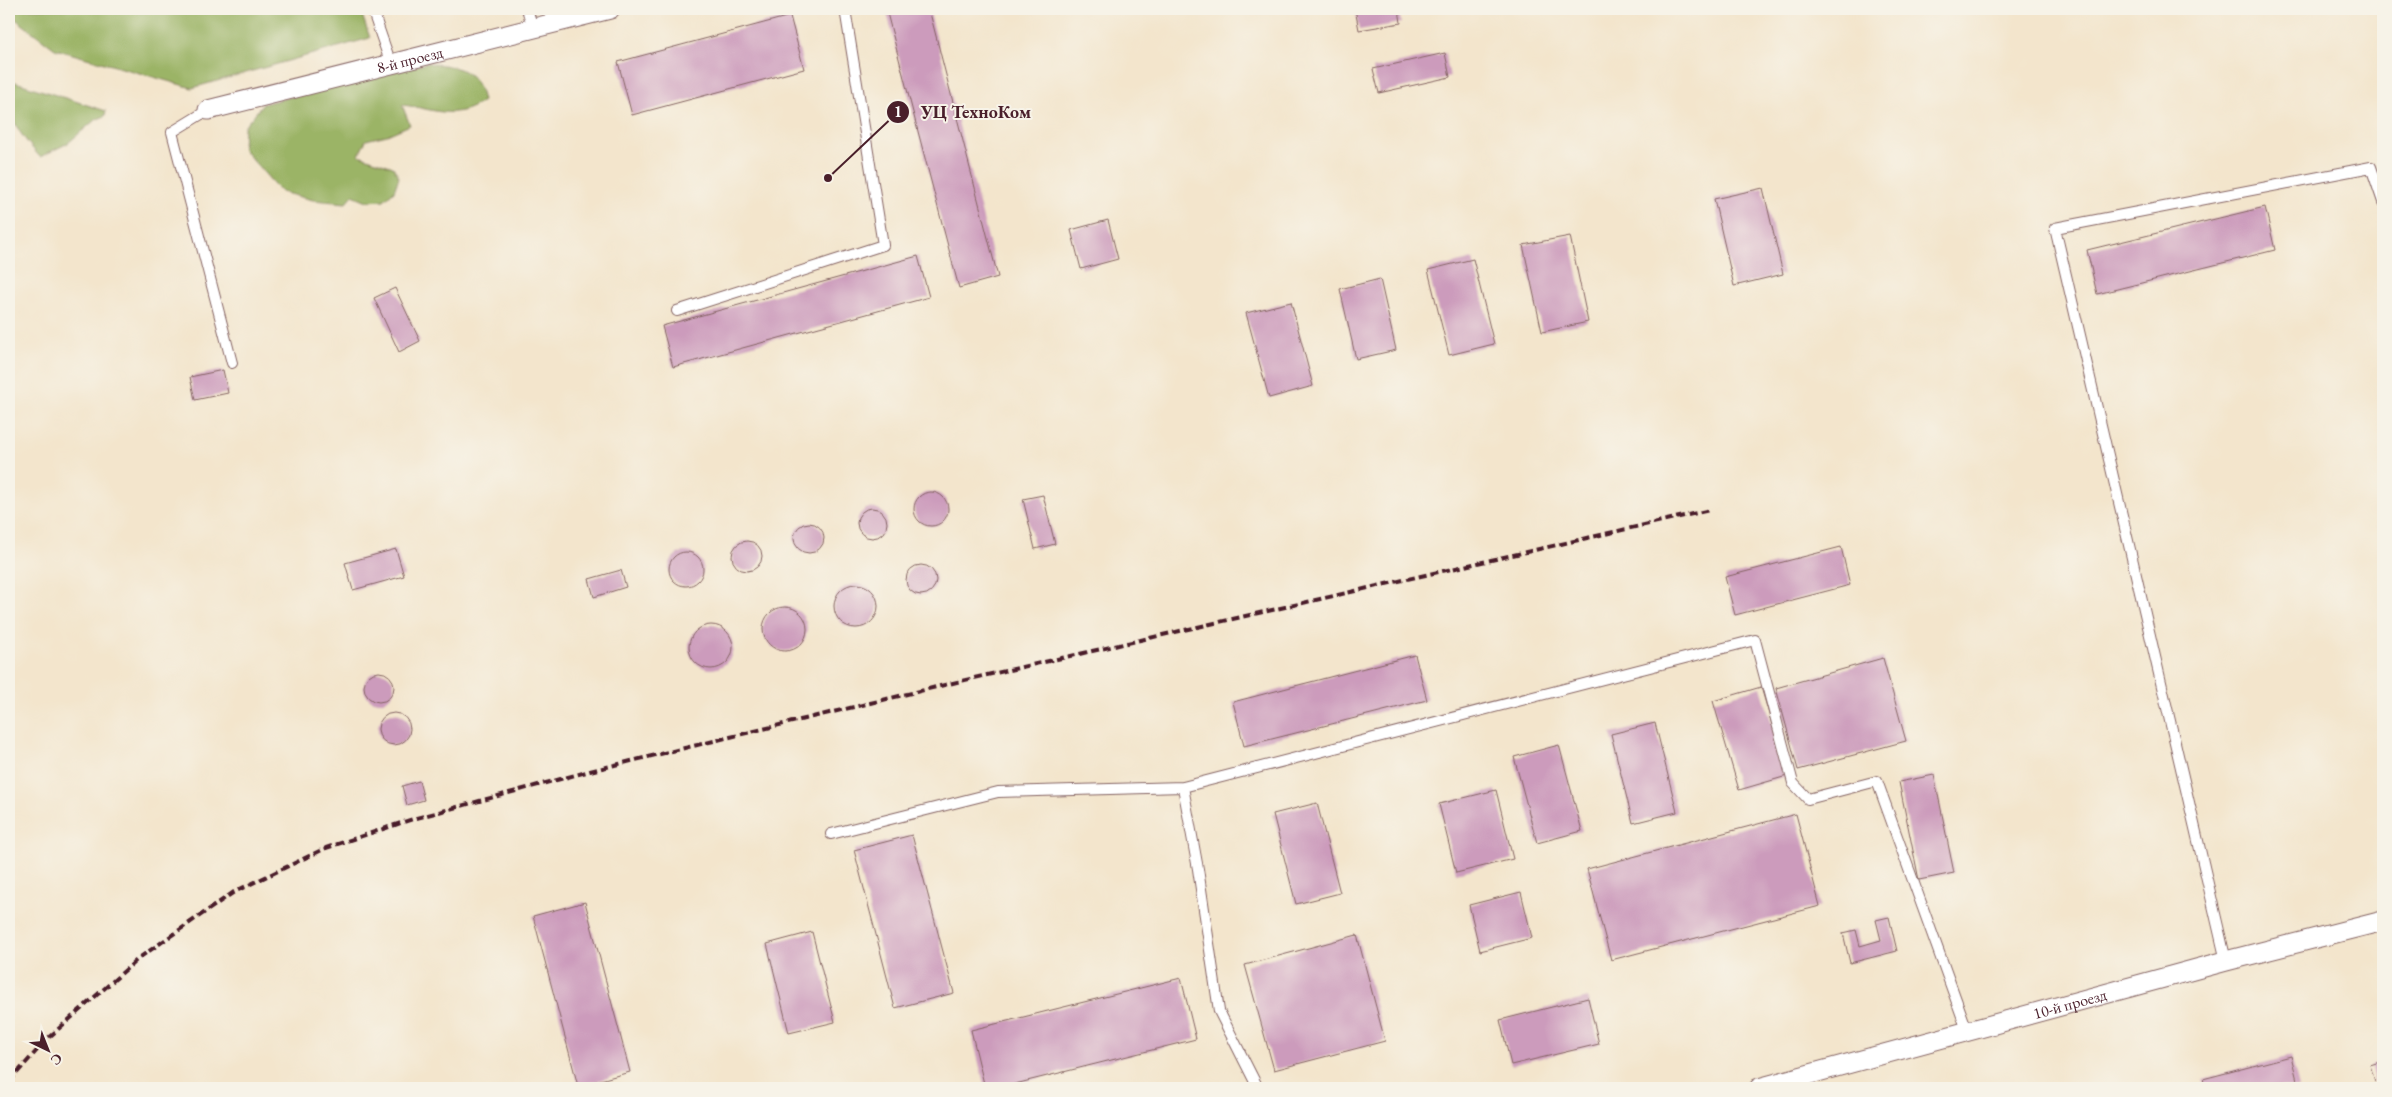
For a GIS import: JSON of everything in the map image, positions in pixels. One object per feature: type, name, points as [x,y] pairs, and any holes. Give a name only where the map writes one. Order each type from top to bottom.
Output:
[{"type":"street","name":"8-й проезд","points":[[208,110],[610,9]]},
{"type":"street","name":"10-й проезд","points":[[1758,1088],[2226,961],[2383,922]]},
{"type":"lane","points":[[372,9],[392,64]]},
{"type":"lane","points":[[527,9],[533,28]]},
{"type":"lane","points":[[677,311],[883,245],[846,9]]},
{"type":"lane","points":[[208,110],[172,132],[232,363]]},
{"type":"lane","points":[[2226,961],[2055,228],[2371,167],[2383,202]]},
{"type":"lane","points":[[831,834],[998,792],[1183,787],[1755,640],[1793,783],[1808,799],[1877,780],[1967,1030]]},
{"type":"lane","points":[[1183,787],[1198,869],[1219,1011],[1258,1088]]},
{"type":"green space","points":[[9,9],[360,9],[370,38],[192,88],[55,49],[9,14]]},
{"type":"green space","points":[[428,63],[464,71],[476,82],[483,101],[462,111],[452,112],[402,105],[410,125],[387,135],[366,140],[359,155],[393,167],[399,177],[394,191],[384,200],[367,201],[353,195],[346,203],[313,200],[281,192],[243,149],[244,127],[263,104]]},
{"type":"green space","points":[[9,80],[106,111],[105,116],[95,120],[68,143],[40,157],[24,138],[15,122],[10,105]]},
{"type":"building","points":[[903,9],[929,9],[998,277],[959,288],[887,13]]},
{"type":"building","points":[[1355,9],[1399,9],[1401,23],[1359,30]]},
{"type":"building","points":[[790,16],[804,69],[632,115],[618,62]]},
{"type":"building","points":[[1445,53],[1450,77],[1379,93],[1373,69]]},
{"type":"building","points":[[1763,188],[1783,274],[1734,286],[1714,199]]},
{"type":"building","points":[[2265,207],[2275,250],[2097,294],[2087,250]]},
{"type":"building","points":[[1108,220],[1118,259],[1081,269],[1071,230]]},
{"type":"building","points":[[1570,236],[1588,322],[1542,332],[1523,245]]},
{"type":"building","points":[[918,256],[929,297],[673,367],[662,326]]},
{"type":"building","points":[[1473,259],[1494,344],[1449,355],[1428,270]]},
{"type":"building","points":[[1380,279],[1396,350],[1356,359],[1340,289]]},
{"type":"building","points":[[395,288],[420,341],[399,352],[374,298]]},
{"type":"building","points":[[1291,302],[1313,386],[1269,398],[1246,313]]},
{"type":"building","points":[[223,370],[228,393],[195,400],[190,377]]},
{"type":"building","points":[[931,492],[938,493],[943,497],[947,502],[947,516],[943,521],[938,525],[931,526],[924,525],[919,521],[915,516],[914,509],[915,502],[919,497],[924,493]]},
{"type":"building","points":[[1043,495],[1055,544],[1035,549],[1023,499]]},
{"type":"building","points":[[872,508],[883,512],[887,523],[883,534],[872,538],[861,534],[857,523],[861,512]]},
{"type":"building","points":[[809,523],[820,527],[824,538],[820,549],[809,553],[798,549],[794,538],[798,527]]},
{"type":"building","points":[[747,541],[758,545],[762,556],[758,567],[747,571],[736,567],[732,556],[736,545]]},
{"type":"building","points":[[1841,547],[1850,585],[1735,615],[1725,577]]},
{"type":"building","points":[[396,549],[404,576],[353,590],[345,563]]},
{"type":"building","points":[[686,552],[693,553],[698,557],[702,562],[702,576],[698,581],[693,585],[686,586],[679,585],[674,581],[670,576],[669,569],[670,562],[674,557],[679,553]]},
{"type":"building","points":[[921,565],[932,569],[936,580],[932,591],[921,595],[910,591],[906,580],[910,569]]},
{"type":"building","points":[[621,570],[626,587],[594,597],[589,579]]},
{"type":"building","points":[[852,584],[860,584],[872,590],[878,606],[872,622],[860,628],[852,628],[840,622],[834,610],[834,602],[840,590]]},
{"type":"building","points":[[781,607],[789,607],[801,613],[807,629],[801,645],[789,651],[781,651],[769,645],[763,633],[763,625],[769,613]]},
{"type":"building","points":[[707,625],[715,625],[727,631],[733,647],[727,663],[715,669],[707,669],[695,663],[689,651],[689,643],[695,631]]},
{"type":"building","points":[[1415,655],[1427,700],[1244,746],[1233,702]]},
{"type":"building","points":[[1883,658],[1906,741],[1798,770],[1776,688]]},
{"type":"building","points":[[379,672],[390,676],[394,687],[390,698],[379,702],[368,698],[364,687],[368,676]]},
{"type":"building","points":[[1761,687],[1787,776],[1739,790],[1713,701]]},
{"type":"building","points":[[394,713],[405,718],[410,729],[405,740],[394,745],[383,740],[378,729],[383,718]]},
{"type":"building","points":[[1655,723],[1677,812],[1633,823],[1611,734]]},
{"type":"building","points":[[1559,745],[1582,831],[1537,843],[1514,757]]},
{"type":"building","points":[[1934,775],[1954,873],[1919,880],[1899,782]]},
{"type":"building","points":[[419,781],[424,800],[407,805],[402,786]]},
{"type":"building","points":[[1496,790],[1513,859],[1456,873],[1439,804]]},
{"type":"building","points":[[1317,803],[1340,893],[1296,904],[1273,814]]},
{"type":"building","points":[[1796,814],[1820,906],[1611,960],[1587,869]]},
{"type":"building","points":[[912,835],[954,993],[895,1008],[854,850]]},
{"type":"building","points":[[1521,892],[1532,938],[1480,951],[1469,905]]},
{"type":"building","points":[[585,902],[630,1072],[578,1086],[533,916]]},
{"type":"building","points":[[1889,917],[1897,951],[1850,963],[1843,933],[1856,930],[1860,946],[1881,940],[1876,920]]},
{"type":"building","points":[[812,932],[835,1022],[789,1033],[767,944]]},
{"type":"building","points":[[1357,935],[1385,1041],[1274,1070],[1245,965]]},
{"type":"building","points":[[1181,978],[1196,1039],[999,1088],[985,1088],[971,1030]]},
{"type":"building","points":[[1588,998],[1599,1044],[1511,1065],[1500,1020]]},
{"type":"building","points":[[2291,1056],[2299,1088],[2206,1088],[2203,1079]]},
{"type":"building","points":[[2383,1061],[2383,1088],[2377,1088],[2370,1065]]},
{"type":"railway","points":[[9,1082],[47,1039],[139,958],[234,892],[326,848],[413,819],[590,771],[961,681],[1710,510]]},
{"type":"place","name":"УЦ ТехноКом","points":[[828,178]]}]
